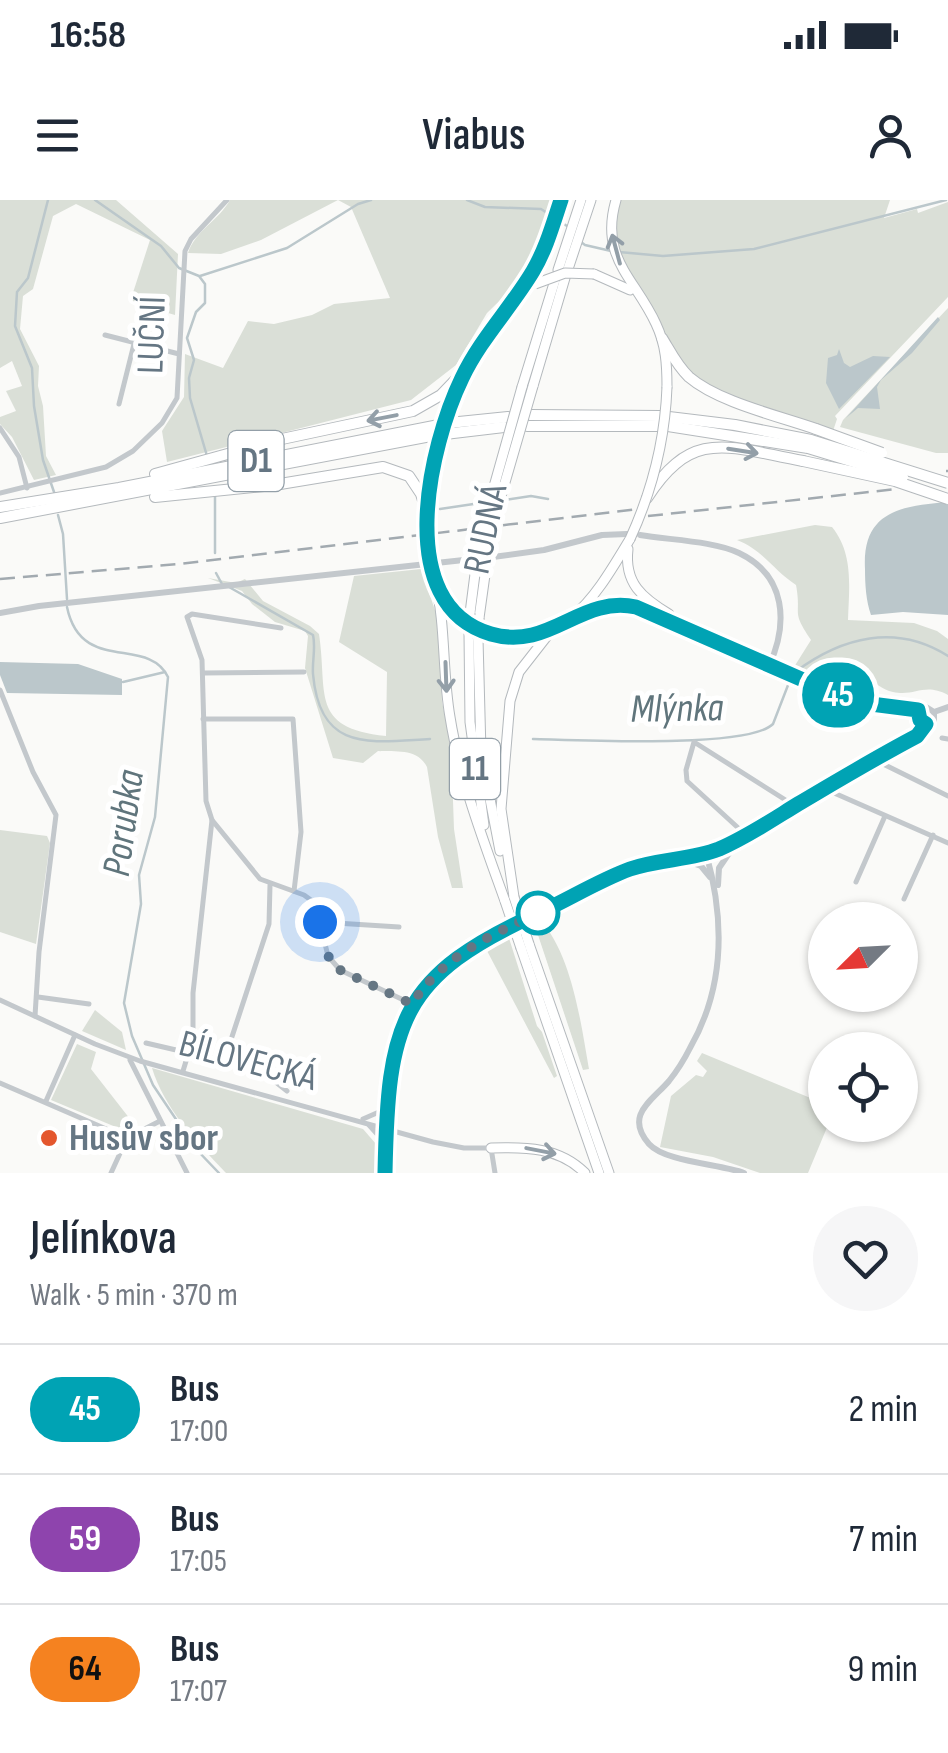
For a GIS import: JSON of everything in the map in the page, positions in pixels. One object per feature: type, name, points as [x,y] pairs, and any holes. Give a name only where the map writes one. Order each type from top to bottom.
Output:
[{"type":"highway","points":[[510,899],[453,736],[444,622],[427,545],[427,518],[450,392],[482,339],[539,260],[561,200]]},
{"type":"highway","name":"RUDNÁ","points":[[510,899],[485,780],[477,635],[472,617],[528,386],[580,200]]},
{"type":"highway","name":"RUDNÁ","points":[[562,274],[591,200]]},
{"type":"highway","points":[[616,200],[612,242],[618,261],[680,368],[692,380],[812,439],[948,496]]},
{"type":"highway","points":[[508,306],[535,284],[566,274],[594,274],[613,280],[636,295]]},
{"type":"highway","points":[[510,899],[501,809],[510,702],[519,672],[551,631],[574,616],[597,592],[625,553],[647,499],[660,449],[667,387],[662,338]]},
{"type":"highway","points":[[73,500],[92,487],[311,432],[413,411],[450,392]]},
{"type":"highway","points":[[528,420],[735,425],[812,439],[948,481]]},
{"type":"highway","name":"D1","points":[[0,518],[40,506],[442,429],[506,422]]},
{"type":"highway","points":[[647,499],[662,474],[684,455],[716,448],[803,461],[948,496]]},
{"type":"highway","points":[[73,500],[274,486],[391,467],[408,476],[424,499],[427,518]]},
{"type":"highway","name":"D1","points":[[0,507],[40,506]]},
{"type":"highway","points":[[625,553],[629,576],[640,594],[719,643]]},
{"type":"highway","points":[[435,580],[447,601],[472,617]]},
{"type":"highway","points":[[574,616],[605,606],[628,605],[769,666]]},
{"type":"highway","points":[[477,635],[513,638],[551,631]]},
{"type":"highway","name":"11","points":[[510,899],[599,1173]]},
{"type":"highway","name":"11","points":[[525,946],[608,1173]]},
{"type":"highway","points":[[491,1148],[548,1151],[585,1173]]},
{"type":"street","name":"LUČNÍ","points":[[0,493],[106,468],[154,433],[177,398],[184,256],[191,239],[227,200]]},
{"type":"street","points":[[105,335],[179,354]]},
{"type":"street","points":[[118,404],[134,344]]},
{"type":"street","points":[[0,428],[20,457],[27,488]]},
{"type":"street","points":[[493,557],[544,550],[602,535],[731,550],[764,572],[777,592],[782,616],[780,638],[769,666],[847,698],[934,712]]},
{"type":"street","points":[[0,613],[473,559]]},
{"type":"street","points":[[281,628],[192,614],[186,619],[197,640],[203,673],[206,801],[212,820],[260,879],[315,904],[328,956],[340,970],[412,1004]]},
{"type":"street","points":[[203,673],[304,672]]},
{"type":"street","points":[[0,690],[56,816],[35,1016]]},
{"type":"street","points":[[934,712],[948,707]]},
{"type":"street","points":[[920,712],[919,719],[926,724]]},
{"type":"street","points":[[528,918],[632,868],[706,854],[747,836],[917,736],[934,719],[934,712]]},
{"type":"street","points":[[203,719],[292,719],[301,832],[294,892]]},
{"type":"street","points":[[747,836],[687,781],[694,742],[796,806]]},
{"type":"street","points":[[875,760],[948,796]]},
{"type":"street","points":[[825,789],[948,843]]},
{"type":"street","points":[[856,882],[886,816]]},
{"type":"street","points":[[183,1071],[190,1052],[192,992],[212,820]]},
{"type":"street","points":[[904,899],[933,835]]},
{"type":"street","points":[[737,841],[719,868],[720,945],[710,1004],[687,1054],[668,1082],[642,1106],[639,1124],[646,1141],[660,1152],[744,1173]]},
{"type":"street","points":[[706,854],[717,892]]},
{"type":"street","points":[[681,859],[702,866],[717,892]]},
{"type":"street","points":[[224,1061],[269,924],[270,884]]},
{"type":"street","points":[[320,922],[399,927]]},
{"type":"street","points":[[385,1173],[389,1095],[400,1032],[412,1004],[449,962],[507,928]]},
{"type":"street","points":[[38,996],[89,1004]]},
{"type":"street","name":"BÍLOVECKÁ","points":[[0,1000],[129,1058],[450,1146],[491,1148]]},
{"type":"street","points":[[46,1102],[74,1035]]},
{"type":"street","points":[[146,1043],[263,1072],[288,1091]]},
{"type":"street","points":[[129,1058],[187,1173]]},
{"type":"street","points":[[1,1086],[127,1138]]},
{"type":"street","points":[[386,1152],[378,1135],[360,1119],[379,1112],[389,1095]]},
{"type":"street","points":[[111,1173],[127,1138],[160,1121]]},
{"type":"street","points":[[491,1148],[496,1173]]},
{"type":"shaded area","points":[[0,200],[116,200],[178,254],[175,315],[130,302],[150,240],[76,204],[53,216],[33,289],[23,296],[20,329],[39,366],[46,456],[56,475],[34,480],[12,437],[0,424],[0,417],[16,411],[6,391],[22,386],[12,361],[0,368]]},
{"type":"shaded area","points":[[230,200],[338,200],[261,240],[221,254],[188,253],[196,238]]},
{"type":"shaded area","points":[[338,200],[557,200],[526,275],[487,313],[456,365],[411,400],[167,462],[162,431],[184,397],[185,354],[223,368],[248,321],[274,324],[312,315],[334,304],[390,298],[351,207]]},
{"type":"shaded area","points":[[616,200],[890,200],[884,218],[917,209],[918,213],[948,202],[948,297],[835,416],[833,431],[715,392],[693,380],[614,252]]},
{"type":"shaded area","points":[[948,308],[948,453],[840,427],[843,420]]},
{"type":"shaded area","points":[[938,317],[940,320],[912,353],[881,380],[877,387],[880,409],[858,408],[846,418]]},
{"type":"shaded area","points":[[839,349],[844,363],[850,367],[873,356],[890,357],[839,409],[826,383],[828,358],[837,355]]},
{"type":"shaded area","points":[[948,502],[948,615],[871,615],[866,550],[878,523],[900,510]]},
{"type":"shaded area","points":[[815,525],[832,527],[844,548],[849,572],[848,620],[914,623],[948,639],[948,695],[932,690],[893,692],[844,663],[806,674],[794,667],[811,640],[799,617],[796,585],[754,549],[737,540]]},
{"type":"shaded area","points":[[421,569],[439,622],[442,702],[451,744],[454,829],[463,888],[452,888],[423,761],[406,752],[392,751],[378,751],[363,763],[333,758],[305,668],[305,631],[275,622],[242,591],[208,578],[236,583],[245,579],[263,601],[310,626],[319,634],[324,690],[333,716],[361,732],[386,736],[387,672],[339,642],[354,576]]},
{"type":"shaded area","points":[[0,662],[78,664],[122,679],[122,695],[7,693]]},
{"type":"shaded area","points":[[0,830],[47,836],[50,843],[36,944],[0,932]]},
{"type":"shaded area","points":[[540,920],[551,934],[567,970],[589,1069],[583,1070],[534,923]]},
{"type":"shaded area","points":[[508,935],[557,1076],[554,1078],[485,947]]},
{"type":"shaded area","points":[[95,1010],[122,1032],[126,1050],[82,1031]]},
{"type":"shaded area","points":[[77,1044],[96,1052],[91,1069],[137,1128],[123,1130],[51,1100]]},
{"type":"shaded area","points":[[702,1053],[808,1097],[808,1142],[821,1142],[808,1173],[760,1173],[713,1157],[660,1147],[671,1096],[707,1071],[697,1061]]},
{"type":"shaded area","points":[[152,1068],[363,1129],[383,1152],[382,1173],[226,1173],[173,1111]]},
{"type":"waterway","name":"Porubka","points":[[48,200],[28,278],[17,292],[15,326],[32,368],[43,460],[54,492]]},
{"type":"waterway","name":"Mlýnka","points":[[95,200],[161,246],[179,268],[199,276],[205,284],[205,303],[196,312],[187,338],[194,360],[189,378],[190,398],[207,456]]},
{"type":"waterway","points":[[200,276],[287,248],[371,200]]},
{"type":"waterway","points":[[467,200],[485,207],[541,209],[570,228]]},
{"type":"waterway","points":[[619,252],[663,256],[754,249],[946,200]]},
{"type":"waterway","points":[[581,242],[611,251]]},
{"type":"waterway","name":"Mlýnka","points":[[215,495],[215,553]]},
{"type":"waterway","points":[[505,500],[531,496],[548,499]]},
{"type":"waterway","points":[[440,509],[487,502]]},
{"type":"waterway","name":"Porubka","points":[[58,515],[67,599]]},
{"type":"waterway","name":"Mlýnka","points":[[216,573],[222,584]]},
{"type":"waterway","name":"Mlýnka","points":[[229,587],[313,635],[318,700],[337,730],[368,741],[430,739]]},
{"type":"waterway","name":"Porubka","points":[[67,607],[75,628],[86,641],[146,658],[168,677],[155,817],[139,875],[141,904],[124,1003],[132,1036],[153,1085],[196,1149],[219,1173]]},
{"type":"waterway","name":"Mlýnka","points":[[795,672],[831,650],[870,638],[909,640],[948,656]]},
{"type":"waterway","points":[[123,682],[165,672]]},
{"type":"waterway","name":"Mlýnka","points":[[533,739],[697,740],[757,732],[773,724],[790,680]]},
{"type":"railway","points":[[648,516],[897,489]]},
{"type":"railway","points":[[0,579],[179,564],[638,509]]},
{"type":"bus line","name":"45","points":[[385,1173],[389,1095],[400,1032],[417,997],[442,968],[486,938],[612,876],[636,867],[706,854],[747,836],[917,736],[926,724],[920,720],[918,710],[871,704],[833,693],[636,607],[605,606],[574,616],[551,631],[513,638],[476,628],[447,601],[432,572],[427,536],[430,486],[442,430],[477,349],[539,260],[561,200]]},
{"type":"place","name":"Husův sbor","points":[[49,1138]]},
{"type":"route","points":[[320,922],[328,956],[340,970],[412,1004],[435,975],[458,955],[538,913]]}]
